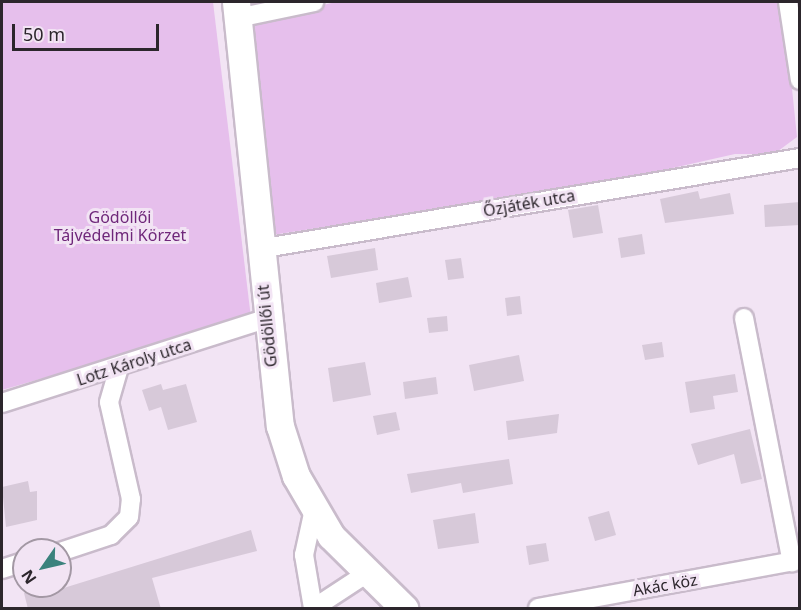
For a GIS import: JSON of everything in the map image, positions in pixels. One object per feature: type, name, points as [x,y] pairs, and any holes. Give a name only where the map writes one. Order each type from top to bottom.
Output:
[{"type":"main road","name":"Gödöllői út","points":[[237,10],[265,319],[280,426],[296,476],[314,509],[366,574],[404,609]]},
{"type":"street","points":[[237,10],[314,2]]},
{"type":"street","points":[[788,2],[800,80]]},
{"type":"street","name":"Őzjáték utca","points":[[259,249],[800,158]]},
{"type":"street","name":"Akác köz","points":[[538,609],[796,561],[744,318]]},
{"type":"street","name":"Lotz Károly utca","points":[[2,403],[265,319]]},
{"type":"street","points":[[72,548],[111,536],[129,517],[131,499],[109,402],[119,367]]},
{"type":"street","points":[[314,509],[304,555],[313,609],[366,574]]},
{"type":"green space","name":"Gödöllői Tájvédelmi Körzet","points":[[2,2],[213,2],[251,318],[2,390]]},
{"type":"green space","points":[[336,2],[783,2],[797,137],[774,154],[735,154],[597,185],[272,235],[250,22]]},
{"type":"building","points":[[698,191],[700,199],[730,193],[734,214],[665,223],[660,199]]},
{"type":"building","points":[[800,202],[800,225],[765,227],[764,205]]},
{"type":"building","points":[[598,205],[603,233],[573,238],[568,210]]},
{"type":"building","points":[[642,234],[645,254],[621,258],[618,238]]},
{"type":"building","points":[[375,248],[378,270],[331,278],[327,256]]},
{"type":"building","points":[[461,258],[464,278],[448,280],[445,260]]},
{"type":"building","points":[[408,277],[412,297],[379,303],[376,283]]},
{"type":"building","points":[[520,296],[522,314],[507,316],[505,298]]},
{"type":"building","points":[[447,316],[448,331],[429,333],[427,318]]},
{"type":"building","points":[[662,342],[664,357],[645,360],[642,345]]},
{"type":"building","points":[[519,355],[524,381],[474,391],[469,365]]},
{"type":"building","points":[[365,362],[371,395],[333,402],[328,368]]},
{"type":"building","points":[[735,374],[738,392],[713,396],[715,409],[690,413],[685,382]]},
{"type":"building","points":[[436,377],[438,394],[405,399],[403,382]]},
{"type":"building","points":[[161,384],[163,390],[186,384],[197,422],[168,430],[161,407],[149,411],[142,390]]},
{"type":"building","points":[[396,412],[400,430],[377,435],[373,416]]},
{"type":"building","points":[[559,414],[557,433],[508,440],[506,421]]},
{"type":"building","points":[[750,429],[762,479],[741,484],[734,454],[698,465],[691,444]]},
{"type":"building","points":[[509,459],[513,484],[463,493],[461,483],[411,493],[407,474]]},
{"type":"building","points":[[28,481],[30,492],[37,491],[37,520],[6,527],[2,487]]},
{"type":"building","points":[[609,511],[616,535],[595,541],[588,517]]},
{"type":"building","points":[[475,513],[479,543],[438,549],[433,520]]},
{"type":"building","points":[[251,530],[257,551],[152,578],[161,609],[28,609],[25,598],[72,598],[72,585]]},
{"type":"building","points":[[546,543],[549,561],[529,565],[526,546]]}]
